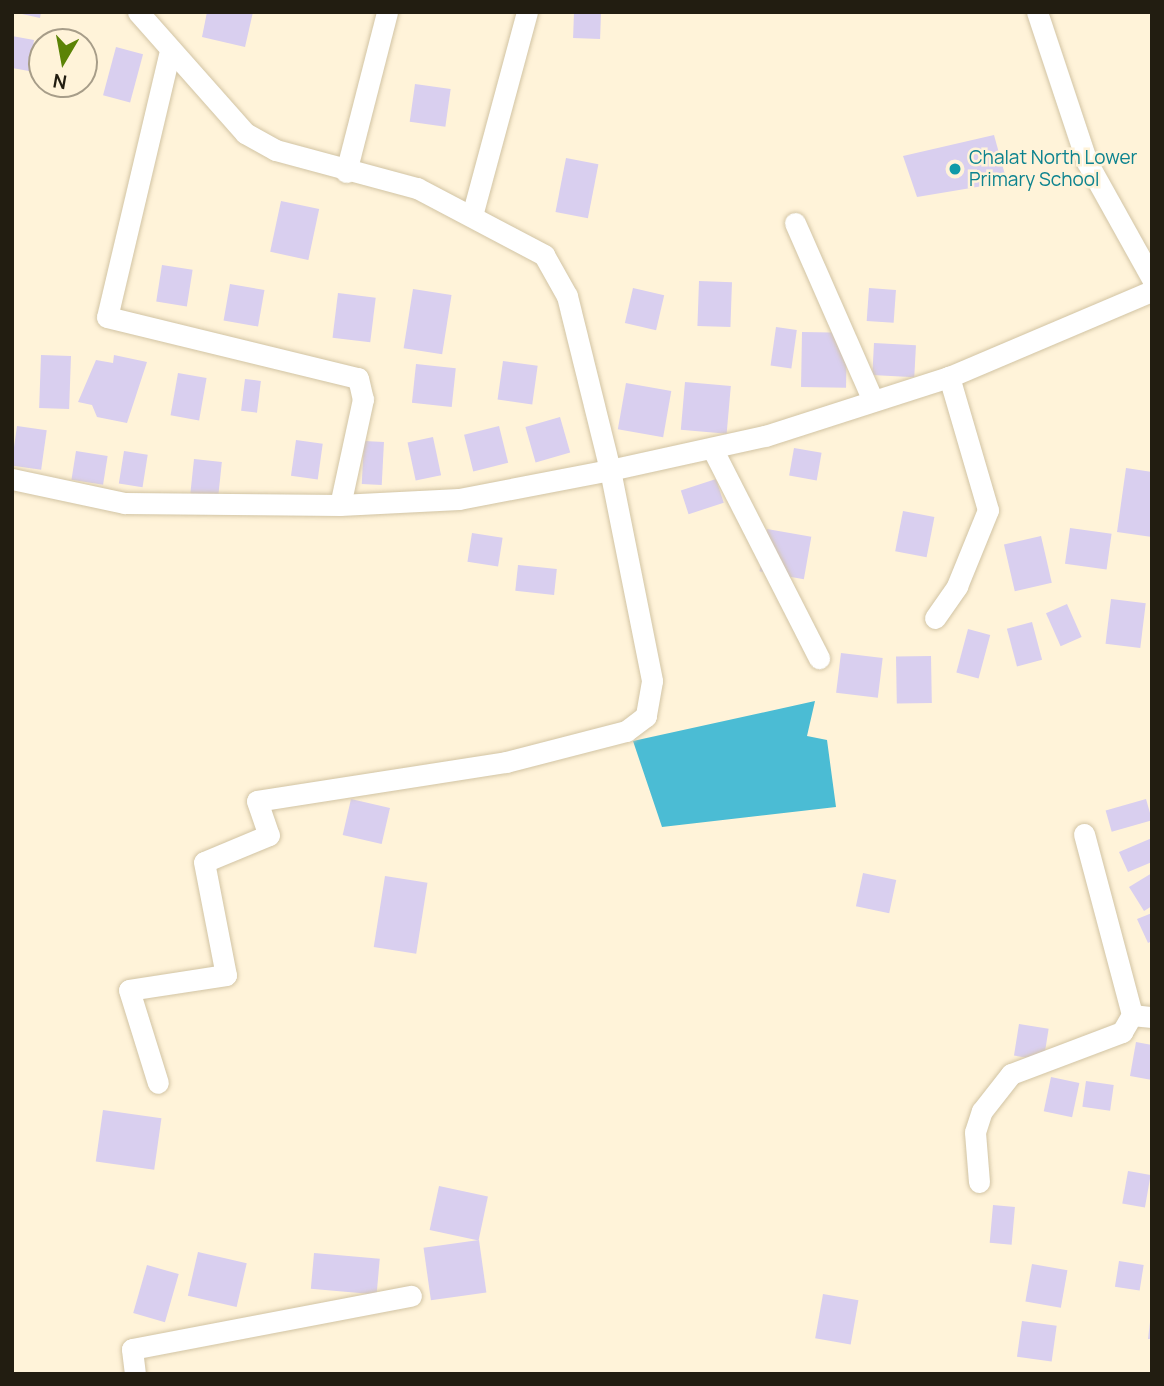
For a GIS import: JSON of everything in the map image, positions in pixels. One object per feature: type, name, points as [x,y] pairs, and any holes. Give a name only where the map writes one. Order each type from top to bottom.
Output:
[{"type":"street","points":[[138,12],[169,55],[245,133],[346,172],[418,188],[473,212],[556,270],[610,470],[652,681],[646,716],[626,731],[506,762],[257,801],[269,835],[204,862],[226,975],[129,989],[158,1083]]},
{"type":"street","points":[[346,172],[387,12]]},
{"type":"street","points":[[473,212],[527,12]]},
{"type":"street","points":[[1037,12],[1087,162],[1152,279]]},
{"type":"street","points":[[169,55],[107,317],[358,378],[363,399],[340,505]]},
{"type":"street","points":[[795,223],[873,401]]},
{"type":"street","points":[[12,479],[124,503],[340,505],[459,499],[712,448],[873,401],[949,377],[1152,291]]},
{"type":"street","points":[[935,618],[957,586],[988,510],[949,377]]},
{"type":"street","points":[[712,448],[818,658]]},
{"type":"street","points":[[979,1182],[975,1132],[1011,1074],[1122,1032],[1142,1016],[1084,834]]},
{"type":"street","points":[[135,1374],[132,1349],[411,1296]]},
{"type":"water","points":[[815,701],[807,736],[827,740],[836,807],[662,827],[633,741]]},
{"type":"building","points":[[13,12],[41,12],[40,18]]},
{"type":"building","points":[[207,12],[253,12],[245,47],[202,37]]},
{"type":"building","points":[[574,12],[601,13],[600,39],[573,38]]},
{"type":"building","points":[[12,36],[28,39],[28,71],[12,68]]},
{"type":"building","points":[[116,47],[143,54],[130,103],[103,95]]},
{"type":"building","points":[[415,84],[451,89],[445,127],[410,122]]},
{"type":"building","name":"Chalat North Lower Primary School","points":[[994,135],[1007,182],[917,197],[903,156]]},
{"type":"building","points":[[566,158],[598,164],[588,218],[556,212]]},
{"type":"building","points":[[281,201],[319,209],[308,260],[270,252]]},
{"type":"building","points":[[162,265],[193,270],[187,306],[156,302]]},
{"type":"building","points":[[699,281],[732,282],[730,327],[697,326]]},
{"type":"building","points":[[230,284],[264,290],[258,327],[224,320]]},
{"type":"building","points":[[633,288],[664,295],[656,330],[625,323]]},
{"type":"building","points":[[869,288],[896,290],[894,323],[867,321]]},
{"type":"building","points":[[413,289],[452,295],[442,354],[404,348]]},
{"type":"building","points":[[338,293],[376,298],[370,342],[333,338]]},
{"type":"building","points":[[776,327],[797,330],[791,369],[771,366]]},
{"type":"building","points":[[802,332],[847,333],[846,388],[801,387]]},
{"type":"building","points":[[874,343],[916,345],[914,377],[872,375]]},
{"type":"building","points":[[41,355],[71,356],[69,409],[39,408]]},
{"type":"building","points":[[114,355],[147,362],[127,423],[97,417],[92,405],[78,402],[96,360],[113,363]]},
{"type":"building","points":[[503,361],[538,366],[532,404],[498,400]]},
{"type":"building","points":[[416,364],[456,368],[452,407],[412,403]]},
{"type":"building","points":[[178,373],[207,378],[199,420],[171,415]]},
{"type":"building","points":[[245,379],[261,381],[257,413],[241,411]]},
{"type":"building","points":[[685,382],[731,386],[727,434],[681,430]]},
{"type":"building","points":[[626,383],[671,391],[663,437],[618,429]]},
{"type":"building","points":[[560,417],[570,453],[536,462],[525,427]]},
{"type":"building","points":[[17,426],[47,430],[41,470],[12,466]]},
{"type":"building","points":[[499,426],[508,463],[473,472],[464,435]]},
{"type":"building","points":[[433,437],[441,475],[416,481],[408,442]]},
{"type":"building","points":[[296,440],[323,444],[318,479],[291,476]]},
{"type":"building","points":[[364,441],[384,442],[382,485],[362,484]]},
{"type":"building","points":[[794,448],[822,453],[817,480],[789,476]]},
{"type":"building","points":[[76,451],[108,456],[103,485],[71,480]]},
{"type":"building","points":[[124,451],[148,455],[143,487],[119,484]]},
{"type":"building","points":[[194,459],[222,462],[218,497],[190,494]]},
{"type":"building","points":[[1126,468],[1152,472],[1152,537],[1117,532]]},
{"type":"building","points":[[716,479],[724,503],[689,514],[681,490]]},
{"type":"building","points":[[903,511],[934,517],[927,557],[895,551]]},
{"type":"building","points":[[1070,528],[1112,534],[1107,569],[1065,564]]},
{"type":"building","points":[[767,529],[811,537],[804,579],[760,571]]},
{"type":"building","points":[[472,533],[503,538],[498,566],[467,562]]},
{"type":"building","points":[[1041,536],[1052,583],[1015,591],[1004,545]]},
{"type":"building","points":[[518,565],[557,569],[554,595],[515,591]]},
{"type":"building","points":[[1111,599],[1146,603],[1140,648],[1106,644]]},
{"type":"building","points":[[1067,604],[1082,637],[1061,646],[1046,613]]},
{"type":"building","points":[[1032,622],[1042,660],[1017,666],[1007,629]]},
{"type":"building","points":[[968,629],[990,635],[979,678],[956,672]]},
{"type":"building","points":[[841,653],[883,658],[878,698],[836,693]]},
{"type":"building","points":[[931,656],[932,703],[897,704],[896,657]]},
{"type":"building","points":[[351,799],[390,808],[382,844],[343,835]]},
{"type":"building","points":[[1146,799],[1152,820],[1112,832],[1106,811]]},
{"type":"building","points":[[1152,838],[1152,862],[1128,872],[1119,852]]},
{"type":"building","points":[[863,873],[896,880],[889,913],[856,906]]},
{"type":"building","points":[[1152,873],[1152,906],[1144,911],[1129,887]]},
{"type":"building","points":[[385,876],[427,883],[416,954],[374,947]]},
{"type":"building","points":[[1152,913],[1152,941],[1148,943],[1137,919]]},
{"type":"building","points":[[1019,1024],[1049,1029],[1044,1060],[1014,1056]]},
{"type":"building","points":[[1136,1042],[1152,1045],[1152,1080],[1130,1076]]},
{"type":"building","points":[[1051,1077],[1079,1083],[1072,1117],[1044,1111]]},
{"type":"building","points":[[1086,1081],[1114,1085],[1110,1111],[1082,1107]]},
{"type":"building","points":[[103,1110],[161,1118],[154,1170],[96,1161]]},
{"type":"building","points":[[1128,1171],[1151,1175],[1145,1207],[1122,1203]]},
{"type":"building","points":[[439,1186],[488,1196],[479,1240],[430,1230]]},
{"type":"building","points":[[993,1205],[1015,1207],[1012,1245],[990,1243]]},
{"type":"building","points":[[479,1240],[486,1292],[431,1300],[424,1248]]},
{"type":"building","points":[[198,1252],[247,1263],[237,1307],[188,1296]]},
{"type":"building","points":[[314,1253],[380,1259],[377,1295],[311,1289]]},
{"type":"building","points":[[1119,1261],[1144,1265],[1140,1291],[1115,1287]]},
{"type":"building","points":[[1032,1264],[1067,1270],[1061,1308],[1025,1301]]},
{"type":"building","points":[[147,1265],[179,1274],[165,1322],[133,1313]]},
{"type":"building","points":[[823,1294],[858,1300],[851,1345],[815,1338]]},
{"type":"building","points":[[1022,1321],[1057,1326],[1052,1362],[1017,1357]]},
{"type":"building","points":[[1150,1322],[1152,1339],[1148,1339]]},
{"type":"place","name":"Chalat North Lower Primary School","points":[[955,169]]}]
